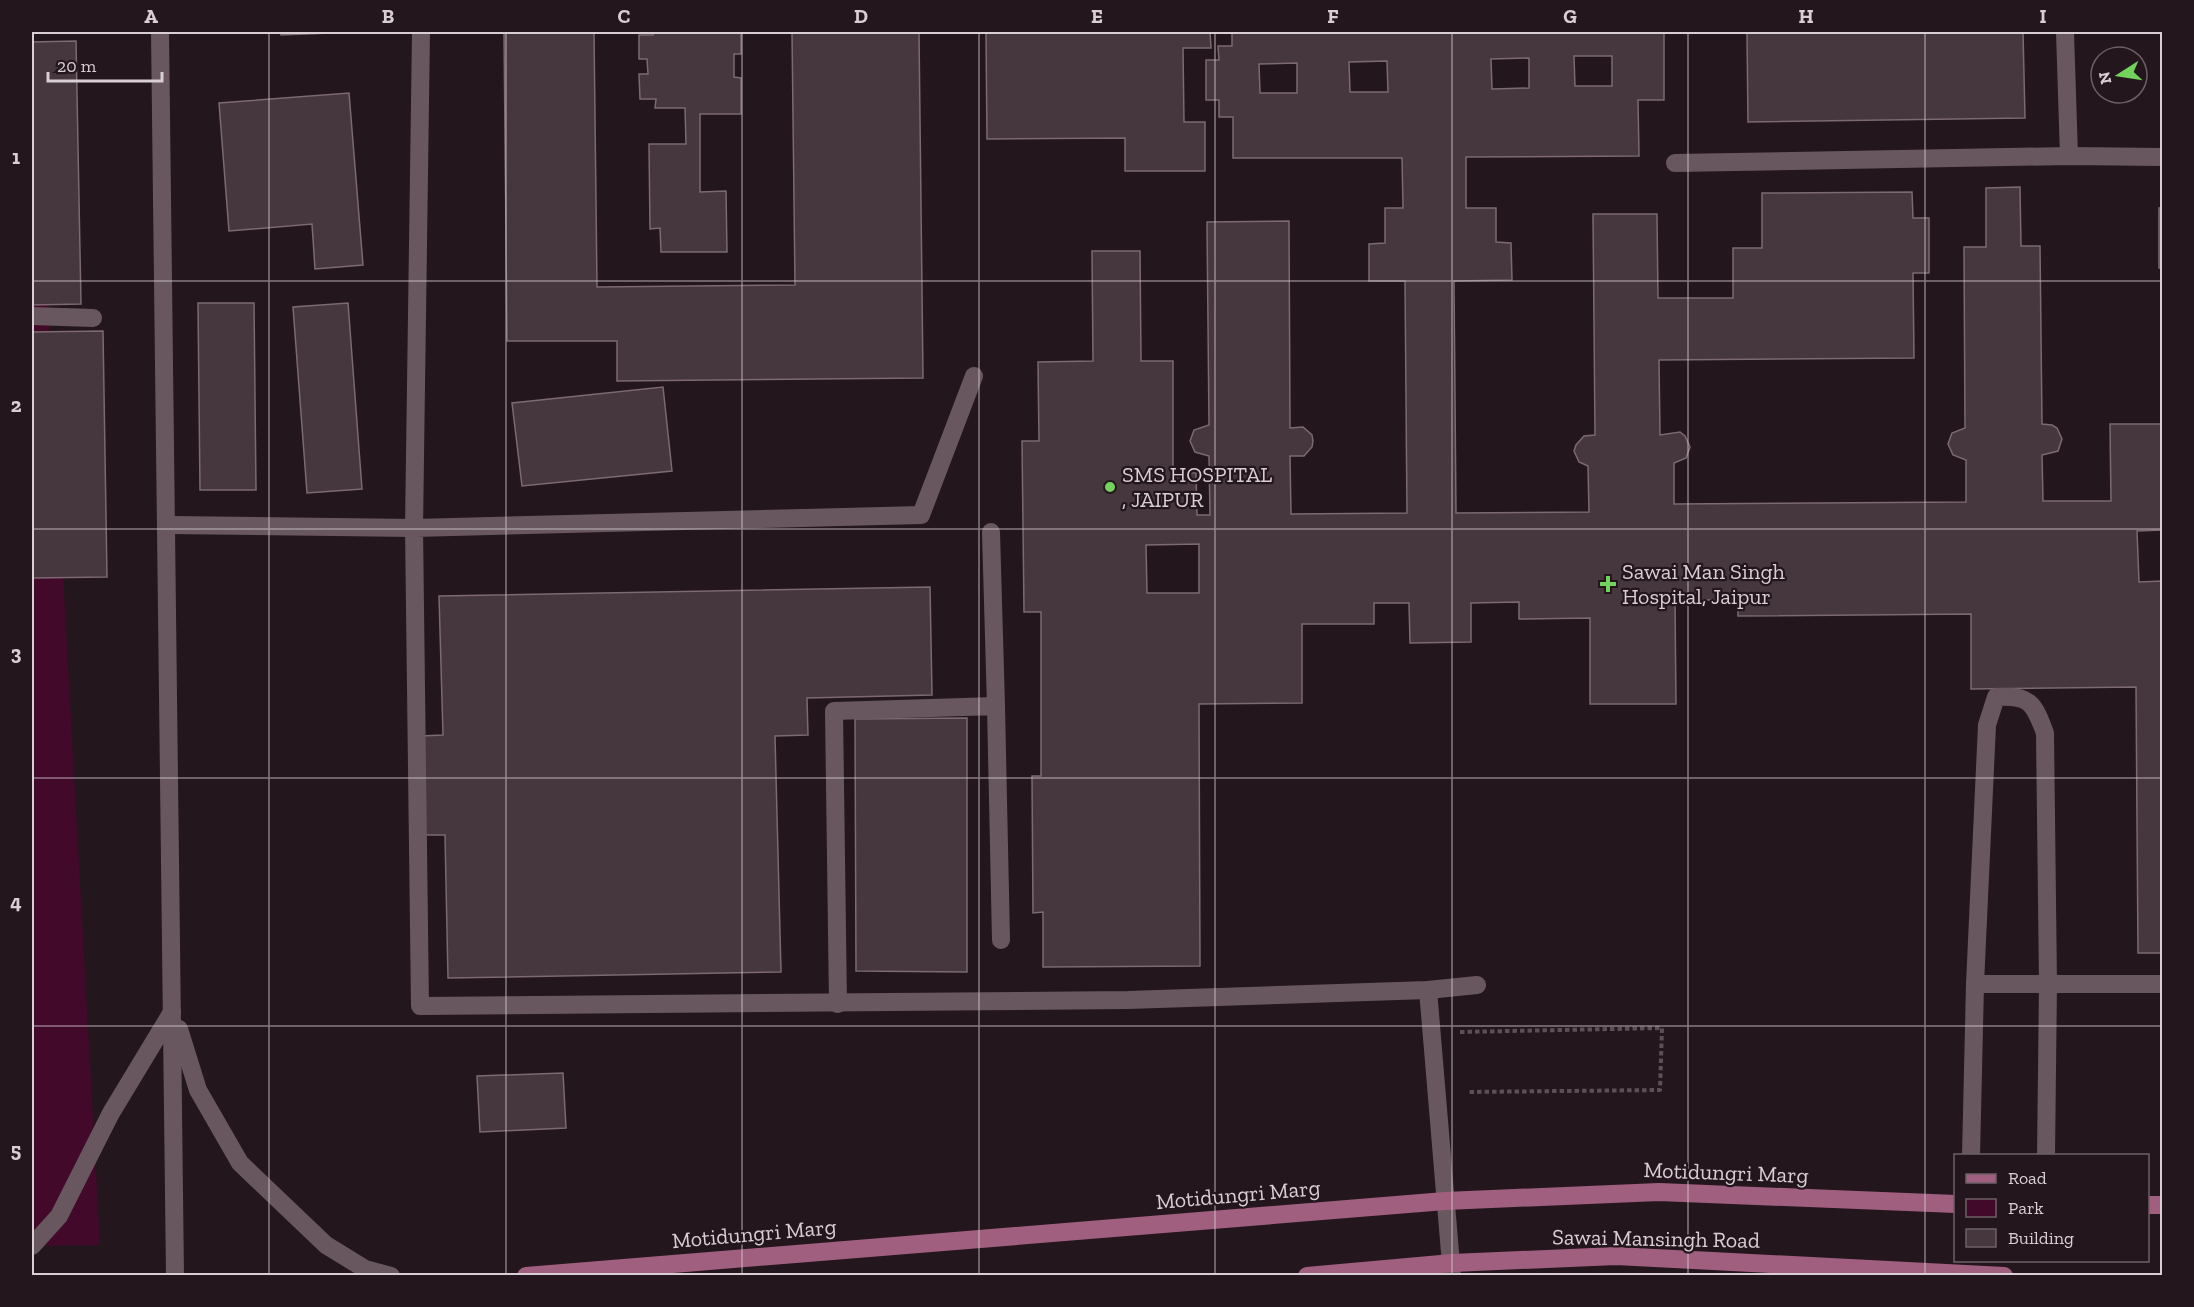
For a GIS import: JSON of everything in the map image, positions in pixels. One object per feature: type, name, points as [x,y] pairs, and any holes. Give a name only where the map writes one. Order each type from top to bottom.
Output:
[{"type":"main road","name":"Motidungri Marg","points":[[526,1275],[1445,1201],[1659,1192],[1954,1204]]},
{"type":"main road","name":"Sawai Mansingh Road","points":[[1307,1275],[1452,1269],[1616,1256],[2004,1275]]},
{"type":"street","points":[[160,32],[168,525],[175,1275]]},
{"type":"street","points":[[421,32],[414,528],[420,1006],[1128,1000],[1428,990],[1477,985]]},
{"type":"street","points":[[2065,32],[2069,156]]},
{"type":"street","points":[[1675,164],[2069,156],[2163,157]]},
{"type":"street","points":[[32,316],[93,318]]},
{"type":"street","points":[[168,525],[414,528],[921,515],[974,376]]},
{"type":"street","points":[[991,532],[1001,940]]},
{"type":"street","points":[[1971,1154],[1975,984],[1988,725],[1996,697],[2018,696],[2036,708],[2044,733],[2048,984],[2046,1154]]},
{"type":"street","points":[[838,1004],[834,711],[996,706]]},
{"type":"street","points":[[1975,984],[2163,984]]},
{"type":"street","points":[[1428,990],[1452,1269]]},
{"type":"street","points":[[32,1246],[59,1216],[111,1113],[173,1010]]},
{"type":"street","points":[[173,1010],[198,1090],[240,1163],[326,1245],[365,1269],[391,1275]]},
{"type":"path","points":[[1432,1032],[1662,1028],[1660,1090],[1467,1092]]},
{"type":"green space","points":[[33,32],[100,1245],[32,1246]]},
{"type":"building","points":[[281,32],[330,32],[330,33],[281,35]]},
{"type":"building","points":[[504,32],[594,32],[597,287],[795,285],[792,32],[919,32],[923,378],[617,381],[617,341],[507,341]]},
{"type":"building","points":[[653,32],[741,32],[741,54],[734,54],[734,77],[741,78],[741,114],[700,114],[700,192],[726,191],[727,252],[661,252],[660,228],[650,229],[649,144],[686,144],[685,108],[655,108],[656,99],[640,99],[639,74],[648,74],[647,59],[639,59],[639,35],[653,35]]},
{"type":"building","points":[[986,32],[1210,32],[1211,48],[1183,48],[1184,122],[1205,122],[1205,171],[1125,171],[1125,138],[987,139]]},
{"type":"building","name":"SMS HOSPITAL , JAIPUR","points":[[1232,32],[1664,32],[1664,100],[1638,100],[1639,156],[1466,157],[1466,208],[1496,208],[1496,242],[1511,243],[1512,280],[1454,281],[1456,513],[1589,512],[1588,466],[1579,462],[1574,451],[1584,436],[1595,435],[1593,214],[1657,214],[1658,298],[1733,298],[1733,248],[1762,248],[1762,193],[1912,192],[1913,218],[1929,218],[1929,273],[1913,273],[1914,358],[1659,360],[1660,435],[1680,432],[1685,436],[1690,447],[1686,458],[1674,463],[1674,504],[1966,502],[1966,460],[1953,455],[1948,444],[1952,433],[1965,428],[1964,247],[1986,247],[1986,188],[2020,187],[2021,246],[2040,246],[2042,424],[2057,428],[2062,439],[2058,451],[2042,455],[2043,501],[2111,501],[2110,424],[2162,424],[2162,530],[2137,531],[2139,582],[2162,581],[2162,953],[2138,953],[2136,687],[1971,689],[1971,614],[1738,616],[1738,600],[1675,600],[1676,704],[1590,704],[1590,618],[1519,619],[1519,602],[1471,603],[1471,642],[1410,643],[1409,603],[1374,603],[1374,624],[1302,624],[1302,703],[1199,704],[1200,966],[1043,967],[1043,912],[1033,913],[1032,776],[1041,776],[1041,612],[1024,612],[1022,441],[1039,441],[1038,362],[1093,361],[1092,251],[1140,251],[1141,361],[1173,361],[1173,473],[1196,473],[1197,515],[1210,515],[1209,456],[1195,452],[1190,441],[1194,430],[1209,425],[1207,222],[1289,221],[1290,428],[1303,427],[1312,435],[1313,441],[1312,447],[1304,456],[1290,456],[1291,514],[1407,513],[1405,281],[1369,281],[1369,244],[1385,243],[1385,208],[1403,208],[1402,158],[1233,158],[1233,117],[1219,117],[1219,100],[1206,100],[1206,60],[1219,60],[1218,46],[1232,46]],"holes":[[[1574,56],[1612,56],[1612,86],[1575,86]],[[1529,58],[1529,88],[1492,89],[1491,59]],[[1387,61],[1388,92],[1350,92],[1349,62]],[[1297,63],[1297,93],[1260,93],[1259,64]],[[1199,544],[1199,593],[1147,593],[1146,545]]]},
{"type":"building","points":[[1747,32],[2023,32],[2025,118],[1748,122]]},
{"type":"building","points":[[76,41],[81,304],[32,305],[32,42]]},
{"type":"building","points":[[349,93],[363,265],[315,269],[312,224],[229,231],[219,103]]},
{"type":"building","points":[[2159,208],[2162,208],[2162,268],[2159,268]]},
{"type":"building","points":[[198,303],[254,303],[256,490],[200,490]]},
{"type":"building","points":[[348,303],[362,489],[307,493],[293,307]]},
{"type":"building","points":[[103,331],[107,577],[32,578],[32,332]]},
{"type":"building","points":[[663,387],[672,471],[522,486],[512,403]]},
{"type":"building","points":[[930,587],[932,695],[807,698],[808,735],[775,736],[781,972],[448,978],[445,835],[423,835],[421,736],[443,735],[439,596]]},
{"type":"building","points":[[967,718],[967,972],[856,971],[855,719]]},
{"type":"building","points":[[563,1073],[566,1128],[480,1132],[477,1076]]},
{"type":"place","name":"SMS HOSPITAL , JAIPUR","points":[[1110,487]]},
{"type":"place","name":"Sawai Man Singh Hospital, Jaipur","points":[[1608,584]]}]
